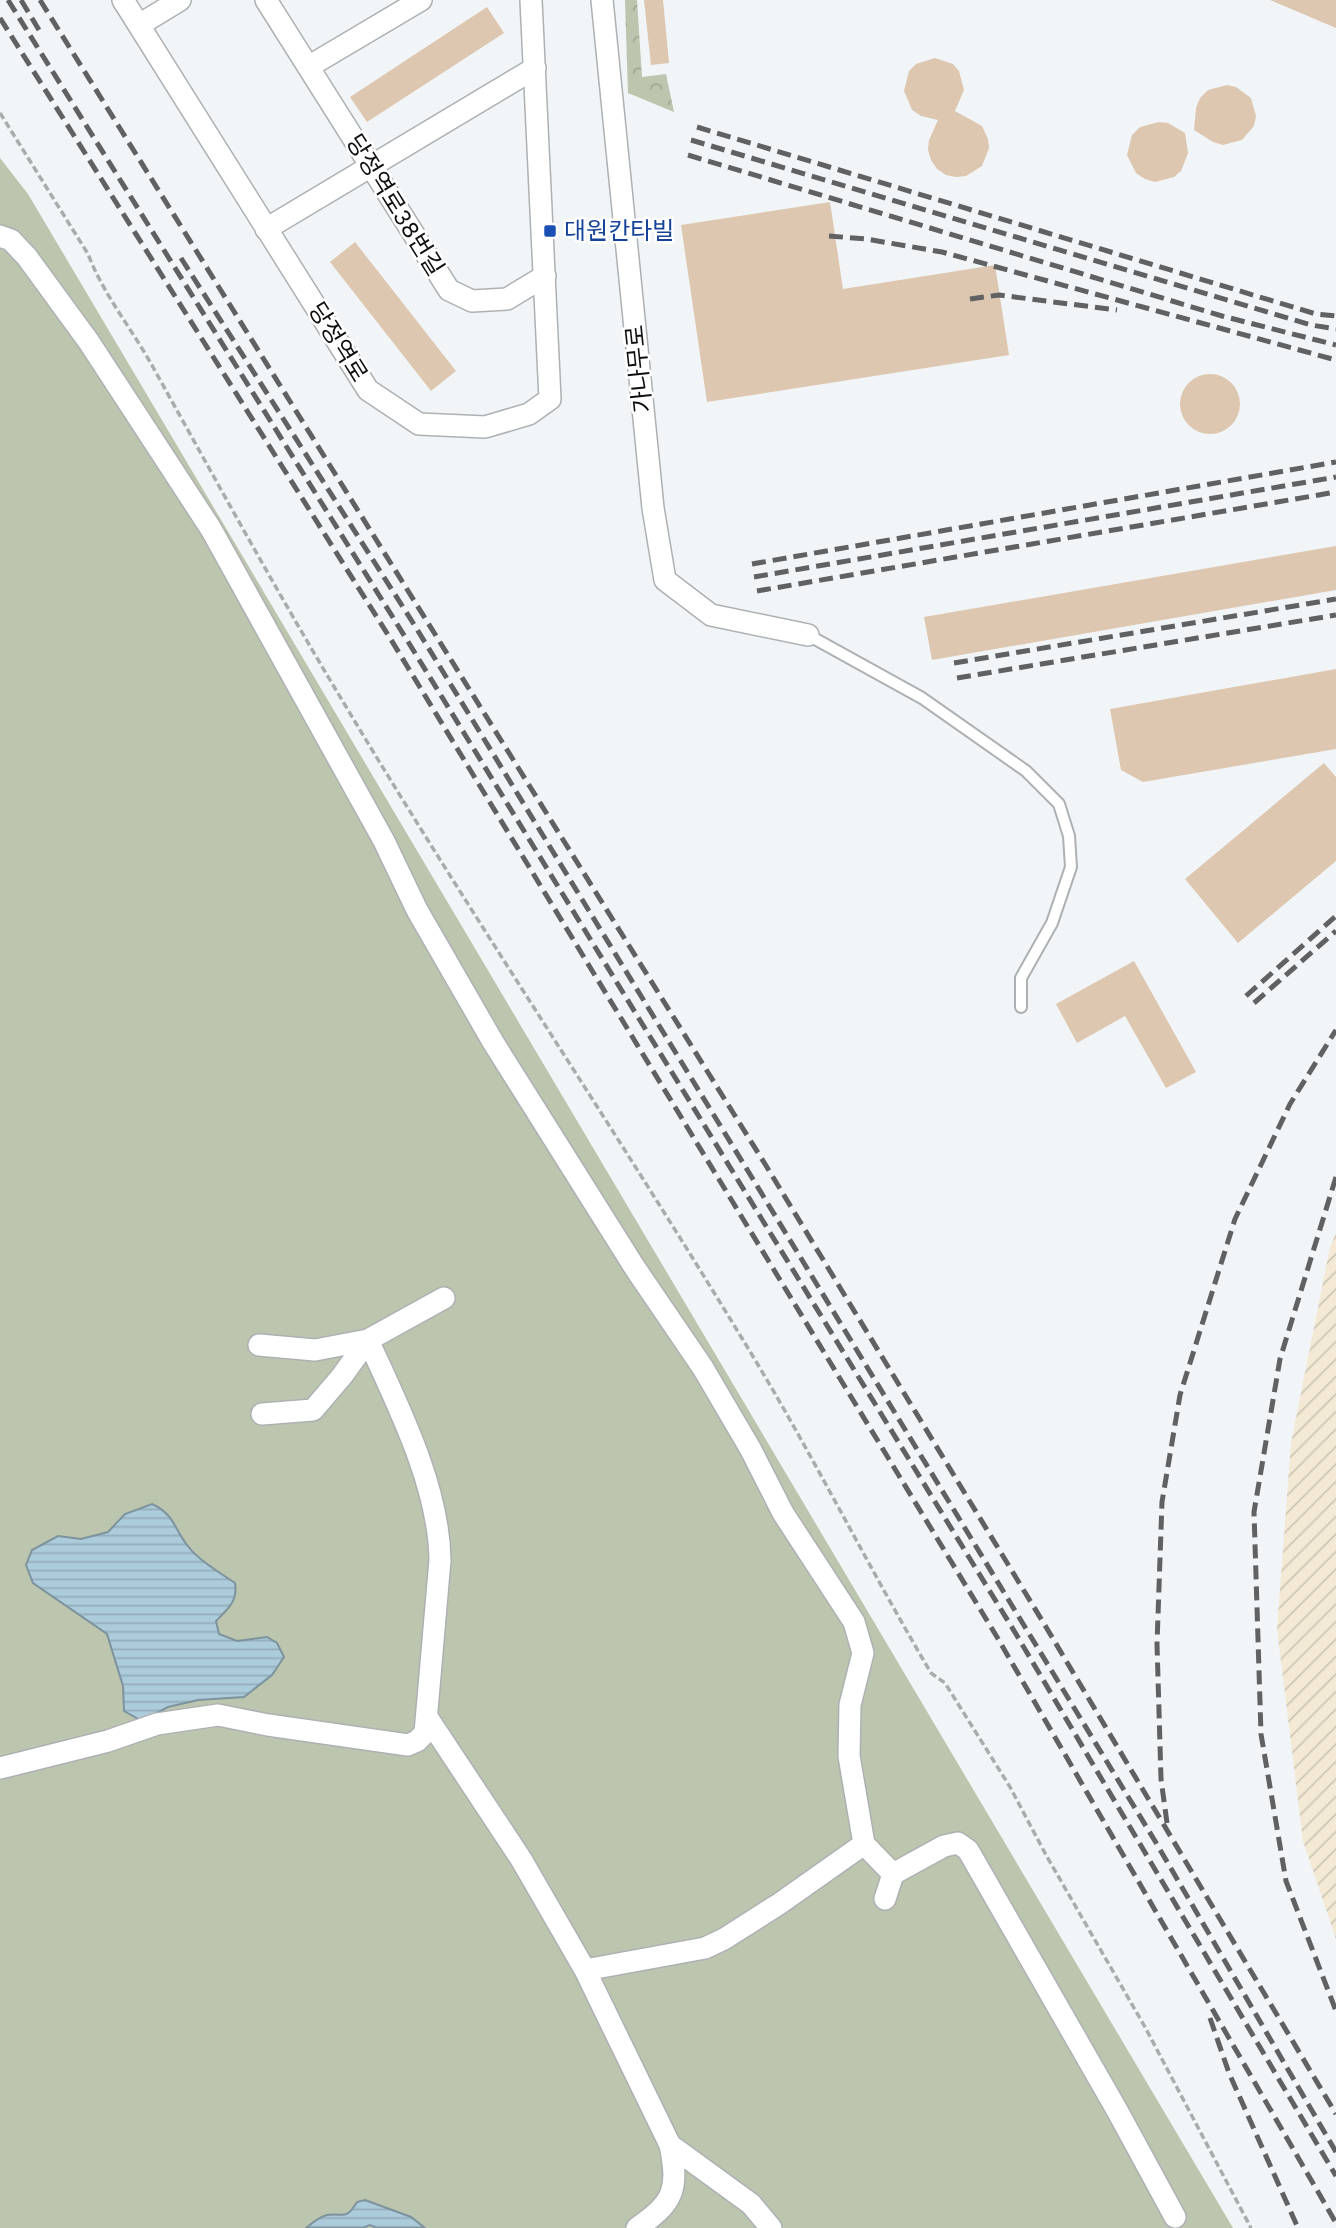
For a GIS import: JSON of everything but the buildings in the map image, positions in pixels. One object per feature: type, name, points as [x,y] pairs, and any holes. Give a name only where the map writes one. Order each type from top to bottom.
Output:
[{"type":"street","name":"당정역로","points":[[123,0],[368,390],[419,424],[485,427],[529,414],[551,399],[531,0]]},
{"type":"street","points":[[139,25],[180,0]]},
{"type":"street","name":"당정역로38번길","points":[[266,0],[449,290],[472,301],[507,299],[545,276]]},
{"type":"street","points":[[308,67],[421,0]]},
{"type":"street","name":"가나무로","points":[[602,0],[653,508],[665,580],[712,615],[808,635]]},
{"type":"street","points":[[266,229],[535,68]]},
{"type":"street","points":[[0,236],[11,240],[27,257],[89,342],[211,529],[384,841],[417,910],[493,1042],[635,1268],[703,1368],[751,1450],[783,1513],[855,1622],[863,1653],[850,1705],[849,1756],[864,1844],[893,1874]]},
{"type":"street","points":[[259,1345],[315,1350],[368,1340],[444,1298]]},
{"type":"street","points":[[262,1414],[313,1410],[368,1340]]},
{"type":"street","points":[[0,1768],[108,1741],[157,1724],[218,1715],[408,1745],[417,1741],[425,1732],[440,1538],[415,1450],[368,1340]]},
{"type":"street","points":[[427,1717],[521,1859],[585,1970],[670,2146],[675,2185],[666,2204],[637,2228]]},
{"type":"street","points":[[885,1899],[893,1874],[944,1846],[958,1843],[968,1850],[1175,2217]]},
{"type":"street","points":[[585,1970],[715,1944],[779,1905],[864,1844]]},
{"type":"street","points":[[670,2146],[751,2204],[771,2228]]},
{"type":"lane","points":[[808,635],[922,698],[1026,771],[1059,804],[1069,836],[1071,867],[1052,923],[1021,978],[1021,1007]]},
{"type":"path","points":[[0,113],[88,254],[98,279],[142,346],[268,573],[365,739],[746,1345],[931,1673],[945,1683],[1010,1787],[1145,2027],[1251,2228]]},
{"type":"shaded area","points":[[1336,1233],[1336,1939],[1303,1841],[1277,1629],[1291,1443],[1330,1247]]},
{"type":"green space","points":[[625,0],[637,0],[642,77],[666,74],[674,112],[628,93]]},
{"type":"green space","points":[[0,158],[28,194],[1233,2228],[0,2228]]},
{"type":"water","points":[[152,1504],[169,1517],[197,1556],[235,1583],[233,1600],[216,1621],[219,1634],[237,1641],[267,1637],[277,1643],[284,1657],[272,1675],[244,1697],[198,1700],[168,1707],[142,1721],[124,1711],[123,1686],[107,1634],[33,1583],[26,1565],[32,1550],[58,1536],[81,1539],[108,1532],[125,1514]]},
{"type":"water","points":[[365,2200],[411,2217],[425,2228],[377,2228],[370,2225],[363,2228],[306,2228],[324,2216],[344,2215],[350,2212],[357,2202]]},
{"type":"railway","points":[[8,0],[407,640],[1016,1634],[1336,2176]]},
{"type":"railway","points":[[21,0],[39,30]]},
{"type":"railway","points":[[40,0],[765,1164],[1046,1627],[1336,2114]]},
{"type":"railway","points":[[0,18],[390,638],[997,1637],[1336,2223]]},
{"type":"railway","points":[[697,127],[1316,314],[1336,316]]},
{"type":"railway","points":[[691,140],[1311,325],[1336,329]]},
{"type":"railway","points":[[688,155],[1222,316],[1336,345]]},
{"type":"railway","points":[[829,236],[866,239],[942,252],[1336,360]]},
{"type":"railway","points":[[181,258],[415,626],[751,1176],[1155,1841],[1336,2152]]},
{"type":"railway","points":[[970,299],[999,295],[1117,310]]},
{"type":"railway","points":[[752,564],[1336,462]]},
{"type":"railway","points":[[754,577],[1336,477]]},
{"type":"railway","points":[[757,591],[1336,492]]},
{"type":"railway","points":[[954,663],[1336,599]]},
{"type":"railway","points":[[957,678],[1336,615]]},
{"type":"railway","points":[[1246,996],[1336,916]]},
{"type":"railway","points":[[1254,1003],[1336,931]]},
{"type":"railway","points":[[1167,1823],[1161,1779],[1157,1644],[1162,1502],[1180,1395],[1235,1219],[1290,1104],[1336,1030]]},
{"type":"railway","points":[[1336,1177],[1280,1359],[1254,1512],[1261,1734],[1286,1881],[1336,2011]]},
{"type":"railway","points":[[1210,2018],[1229,2073],[1298,2228]]},
{"type":"place","name":"대원칸타빌","points":[[550,231]]}]
